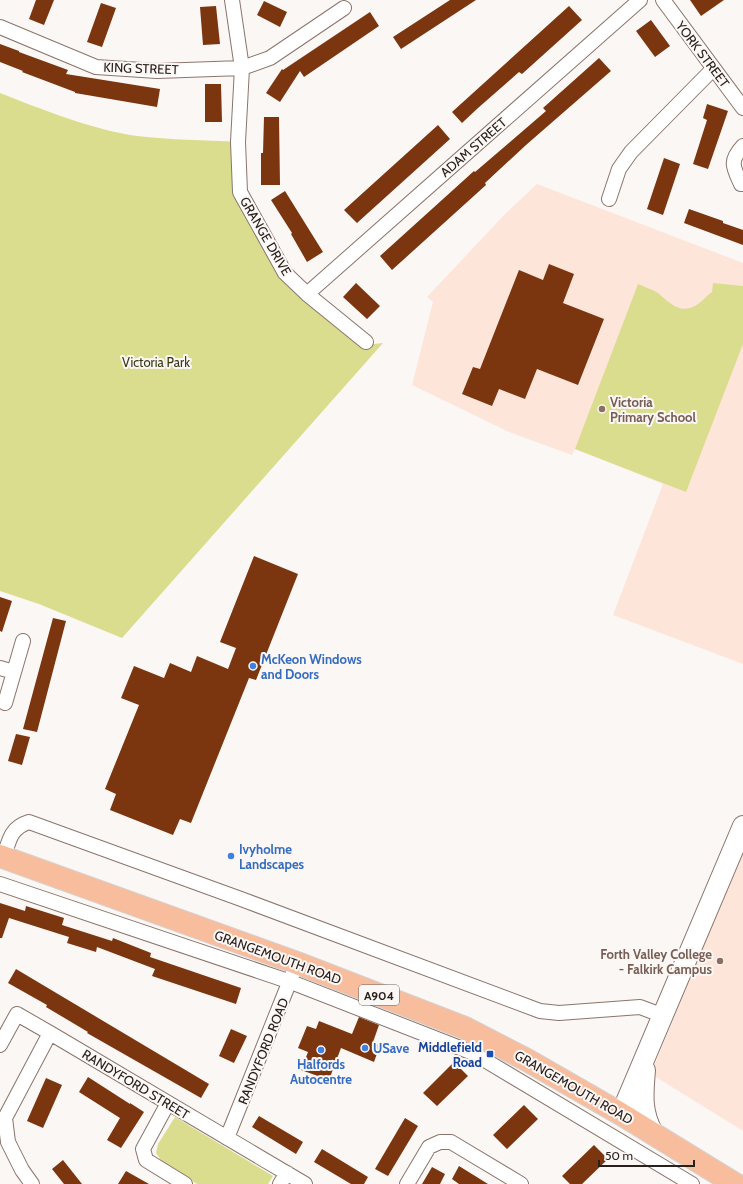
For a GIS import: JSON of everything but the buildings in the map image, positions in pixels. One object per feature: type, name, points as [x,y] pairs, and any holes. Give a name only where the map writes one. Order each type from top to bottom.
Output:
[{"type":"main road","name":"GRANGEMOUTH ROAD","points":[[2,856],[400,1014],[465,1028],[527,1060],[621,1114],[735,1184]]},
{"type":"street","name":"GRANGE DRIVE","points":[[232,0],[242,68],[238,142],[240,192],[285,273],[307,294],[366,342]]},
{"type":"street","name":"ADAM STREET","points":[[307,294],[640,0]]},
{"type":"street","name":"YORK STREET","points":[[662,0],[743,108]]},
{"type":"street","name":"KING STREET","points":[[0,27],[96,67],[157,71],[242,68],[270,58],[344,8]]},
{"type":"street","points":[[609,199],[619,169],[632,152],[713,69]]},
{"type":"street","points":[[743,146],[736,154],[733,168],[741,184],[743,184]]},
{"type":"street","points":[[5,703],[23,641]]},
{"type":"street","points":[[0,668],[14,672]]},
{"type":"street","points":[[2,856],[15,829],[21,824],[28,822],[242,899],[540,1011],[559,1013],[640,1007],[664,1016]]},
{"type":"street","points":[[621,1114],[664,1016],[743,826]]},
{"type":"street","name":"GRANGEMOUTH ROAD","points":[[0,884],[294,973]]},
{"type":"street","name":"RANDYFORD ROAD","points":[[227,1138],[294,973]]},
{"type":"street","name":"RANDYFORD STREET","points":[[0,1045],[17,1014],[227,1138],[283,1179],[305,1184]]},
{"type":"street","name":"GRANGEMOUTH ROAD","points":[[400,1014],[473,1053],[692,1184]]},
{"type":"street","points":[[32,1184],[22,1170],[8,1142],[2,1118],[50,1033]]},
{"type":"street","points":[[646,1056],[644,1112],[653,1133]]},
{"type":"street","points":[[168,1103],[143,1150],[146,1160],[185,1184]]},
{"type":"street","points":[[407,1184],[429,1147],[440,1142],[450,1142],[521,1184]]},
{"type":"shaded area","name":"Victoria Primary School","points":[[537,184],[743,263],[743,664],[613,615],[663,484],[575,449],[572,455],[509,432],[412,385],[433,302],[427,297],[506,213]]},
{"type":"shaded area","name":"Forth Valley College - Falkirk Campus","points":[[743,849],[743,1131],[651,1074]]},
{"type":"green space","name":"Victoria Park","points":[[0,93],[85,124],[120,133],[162,138],[238,142],[240,192],[285,273],[366,342],[374,344],[383,343],[122,638],[39,604],[0,591]]},
{"type":"green space","points":[[713,283],[743,286],[743,344],[686,492],[575,449],[638,284],[658,293],[676,307],[686,309],[698,304],[712,292]]},
{"type":"green space","points":[[175,1117],[273,1176],[268,1184],[197,1184],[162,1162],[156,1153],[158,1144]]},
{"type":"place","name":"Victoria Primary School","points":[[602,409]]},
{"type":"place","name":"McKeon Windows and Doors","points":[[253,666]]},
{"type":"place","name":"Ivyholme Landscapes","points":[[231,856]]},
{"type":"place","name":"Forth Valley College - Falkirk Campus","points":[[720,961]]},
{"type":"place","name":"USave","points":[[365,1048]]},
{"type":"place","name":"Halfords Autocentre","points":[[321,1050]]},
{"type":"place","name":"Middlefield Road","points":[[490,1054]]}]
